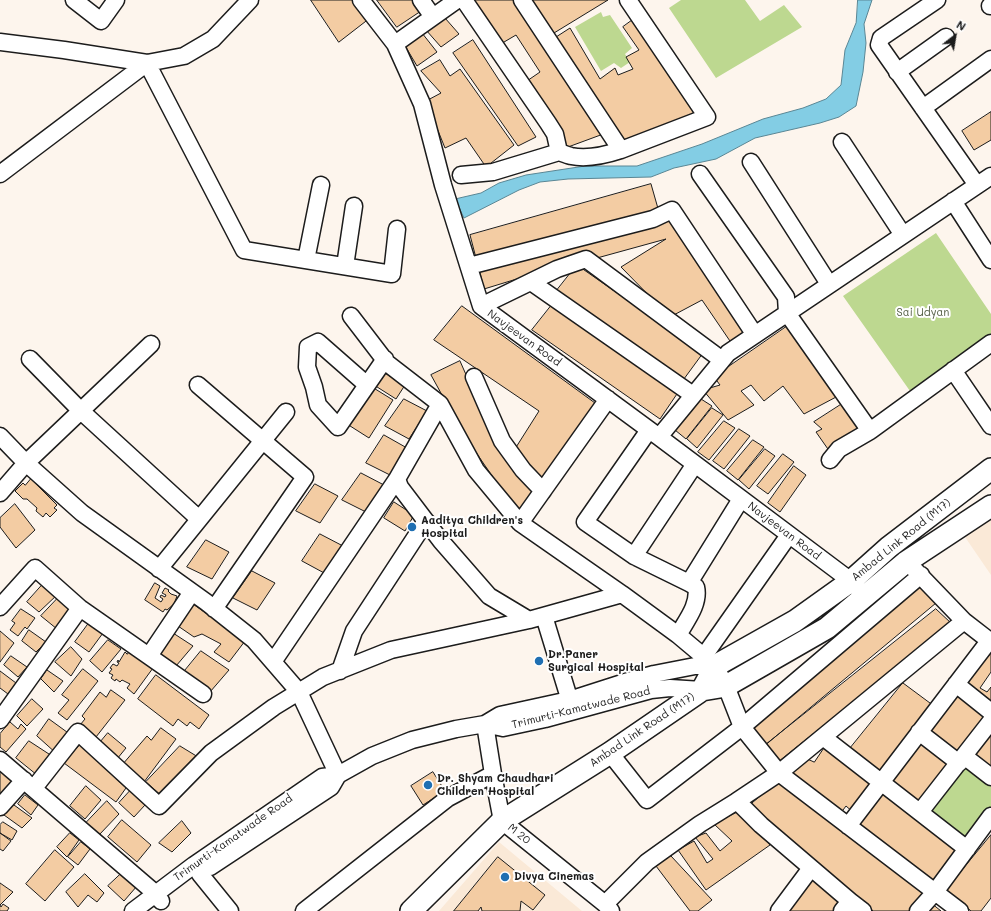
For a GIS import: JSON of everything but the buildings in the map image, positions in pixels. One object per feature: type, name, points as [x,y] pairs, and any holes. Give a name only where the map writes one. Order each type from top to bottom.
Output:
[{"type":"main road","name":"Ambad Link Road (M17)","points":[[411,911],[502,821],[610,753],[702,690],[709,661],[795,621],[850,581],[889,547],[991,469]]},
{"type":"main road","points":[[702,690],[726,686],[827,628],[864,597],[914,568],[991,506]]},
{"type":"street","points":[[74,0],[101,21],[116,0]]},
{"type":"street","points":[[0,42],[147,63],[184,56],[213,39],[250,0]]},
{"type":"street","name":"Navjeevan Road","points":[[361,0],[395,44],[422,104],[443,185],[482,306],[789,534],[850,581],[864,597]]},
{"type":"street","points":[[421,0],[433,17]]},
{"type":"street","points":[[395,44],[458,0]]},
{"type":"street","points":[[464,0],[555,134],[559,152]]},
{"type":"street","points":[[522,0],[621,150]]},
{"type":"street","points":[[461,176],[493,172],[559,152],[570,156],[607,155],[707,117],[628,0]]},
{"type":"street","points":[[678,635],[695,605],[697,593],[696,587],[634,556],[585,522],[654,434],[693,395],[728,353],[953,201],[987,180],[923,108],[878,46],[881,38],[937,0]]},
{"type":"street","points":[[897,72],[946,36]]},
{"type":"street","points":[[923,108],[991,59]]},
{"type":"street","points":[[0,174],[147,63]]},
{"type":"street","points":[[147,63],[244,250],[392,274],[397,229]]},
{"type":"street","points":[[842,142],[904,235]]},
{"type":"street","points":[[750,162],[830,284]]},
{"type":"street","points":[[700,174],[786,297],[787,313],[870,431]]},
{"type":"street","points":[[306,260],[321,185]]},
{"type":"street","points":[[953,201],[991,260]]},
{"type":"street","points":[[344,266],[354,206]]},
{"type":"street","points":[[469,266],[652,219],[672,210],[755,335]]},
{"type":"street","points":[[482,306],[558,269],[586,259],[722,360]]},
{"type":"street","points":[[531,282],[693,395]]},
{"type":"street","points":[[351,316],[387,363],[440,404],[476,470],[520,523],[622,594],[678,635],[709,661],[726,686],[742,727],[779,773],[960,911]]},
{"type":"street","points":[[367,386],[318,342],[308,347],[308,367],[318,406],[338,427],[367,386],[384,359]]},
{"type":"street","points":[[0,493],[26,463],[151,344]]},
{"type":"street","points":[[830,460],[839,449],[870,431],[953,370],[990,345]]},
{"type":"street","points":[[30,359],[80,411],[199,519]]},
{"type":"street","points":[[953,370],[991,426]]},
{"type":"street","points":[[474,377],[502,441],[523,470],[543,491]]},
{"type":"street","points":[[198,385],[305,477],[214,608]]},
{"type":"street","points":[[520,523],[608,399]]},
{"type":"street","points":[[273,662],[397,479],[440,404]]},
{"type":"street","points":[[159,569],[286,412]]},
{"type":"street","points":[[0,436],[26,463],[82,513],[214,608],[254,640],[298,692],[338,775]]},
{"type":"street","points":[[634,556],[695,464]]},
{"type":"street","points":[[397,479],[400,487],[441,541],[489,596],[536,618],[571,706]]},
{"type":"street","points":[[688,583],[741,498]]},
{"type":"street","points":[[340,670],[354,631],[426,521]]},
{"type":"street","points":[[709,661],[789,534]]},
{"type":"street","points":[[0,607],[35,568],[80,608],[203,694]]},
{"type":"street","points":[[610,753],[647,800],[742,727],[914,568],[964,621],[990,641],[848,826]]},
{"type":"street","points":[[149,656],[192,592]]},
{"type":"street","points":[[0,807],[29,784],[78,732],[159,806],[211,753],[274,707],[323,677],[391,650],[536,618],[622,594]]},
{"type":"street","points":[[0,720],[80,608]]},
{"type":"street","points":[[608,907],[647,862],[700,824],[779,773],[964,621]]},
{"type":"street","name":"Trimurti-Kamatwade Road","points":[[148,911],[158,897],[322,777],[338,775],[372,756],[412,740],[449,730],[485,724],[503,728],[545,719],[625,682],[654,674],[695,666],[709,661]]},
{"type":"street","points":[[956,684],[991,712]]},
{"type":"street","name":"Trimurti-Kamatwade Road","points":[[571,706],[651,690],[670,688],[702,690]]},
{"type":"street","points":[[920,812],[991,721]]},
{"type":"street","name":"M 20","points":[[485,724],[492,774],[502,821],[608,907]]},
{"type":"street","points":[[919,732],[961,760],[991,777]]},
{"type":"street","points":[[823,737],[967,849]]},
{"type":"street","points":[[0,760],[158,897]]},
{"type":"street","points":[[304,911],[448,798],[492,774]]},
{"type":"street","name":"Trimurti-Kamatwade Road","points":[[133,911],[200,874],[330,787],[338,775]]},
{"type":"street","points":[[737,801],[761,825],[811,868],[846,906],[863,911]]},
{"type":"street","points":[[918,911],[935,892],[991,816]]},
{"type":"street","points":[[779,911],[811,868]]},
{"type":"street","points":[[200,874],[230,911]]},
{"type":"shaded area","points":[[991,519],[991,575],[965,537]]},
{"type":"shaded area","name":"Divya Cinemas","points":[[499,842],[582,911],[439,911]]},
{"type":"green space","points":[[681,0],[745,0],[760,21],[784,5],[802,27],[716,78],[669,8]]},
{"type":"green space","points":[[601,12],[603,17],[610,15],[632,48],[625,54],[630,62],[621,68],[614,63],[601,71],[575,27]]},
{"type":"green space","name":"Sai Udyan","points":[[936,233],[991,314],[991,335],[910,391],[843,296]]},
{"type":"green space","points":[[964,762],[991,783],[991,810],[965,844],[925,813]]},
{"type":"water","points":[[858,0],[872,0],[864,24],[866,43],[863,72],[856,106],[839,117],[820,123],[755,138],[716,159],[674,168],[651,177],[568,179],[540,182],[519,190],[464,218],[455,199],[481,193],[499,183],[526,175],[585,166],[637,166],[702,144],[763,119],[803,108],[826,99],[841,85],[845,50],[856,23]]},
{"type":"place","name":"Aaditya Children's Hospital","points":[[412,527]]},
{"type":"place","name":"Dr.Paner Surgical Hospital","points":[[539,661]]},
{"type":"place","name":"Dr. Shyam Chaudhari Children Hospital","points":[[428,785]]},
{"type":"place","name":"Divya Cinemas","points":[[505,877]]}]
